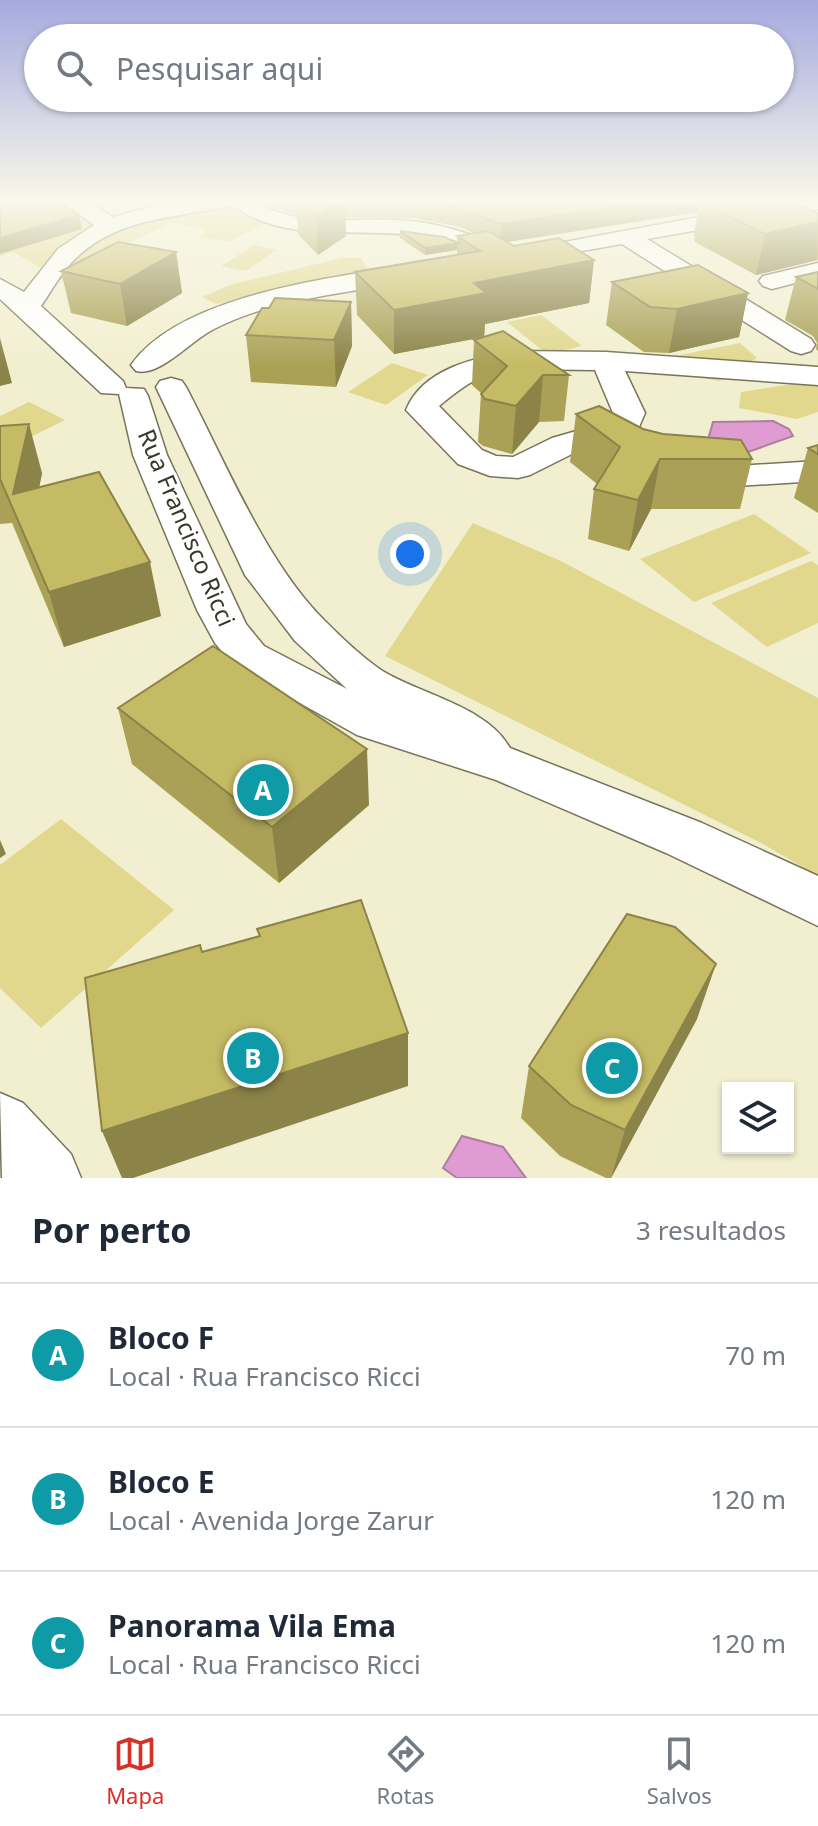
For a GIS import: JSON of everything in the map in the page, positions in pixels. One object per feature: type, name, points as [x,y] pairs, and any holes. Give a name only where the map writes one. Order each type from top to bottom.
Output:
[{"type":"street","points":[[4,326],[32,311],[67,255]]},
{"type":"street","points":[[506,255],[514,258]]},
{"type":"street","points":[[0,287],[67,343],[94,373],[145,379],[182,362],[202,341],[245,317],[293,302],[530,255]]},
{"type":"street","points":[[656,255],[801,345]]},
{"type":"street","points":[[772,281],[818,270]]},
{"type":"street","points":[[606,361],[629,413],[625,427],[564,445],[518,468],[490,466],[470,457],[422,410],[425,402],[461,373],[482,365],[553,359],[606,361],[818,376]]},
{"type":"street","name":"Rua Francisco Ricci","points":[[145,379],[265,575],[310,631],[366,681],[441,717],[513,767]]},
{"type":"street","name":"Rua Francisco Ricci","points":[[145,379],[150,455],[217,610],[230,633],[249,656],[373,723],[513,767],[684,838],[818,902]]},
{"type":"street","points":[[593,437],[649,465],[721,477],[818,471]]},
{"type":"street","points":[[249,656],[281,653],[296,647],[310,631]]},
{"type":"street","points":[[0,1126],[47,1178]]},
{"type":"shaded area","points":[[18,255],[106,255],[67,283]]},
{"type":"shaded area","points":[[238,255],[269,255],[246,271],[221,266]]},
{"type":"shaded area","points":[[342,258],[361,258],[369,272],[353,279],[216,304],[202,297],[233,284]]},
{"type":"shaded area","points":[[541,315],[582,346],[547,354],[507,322]]},
{"type":"shaded area","points":[[740,343],[757,358],[719,381],[666,372],[680,355]]},
{"type":"shaded area","points":[[392,363],[428,375],[386,405],[348,392]]},
{"type":"shaded area","points":[[818,380],[818,412],[797,419],[739,408],[741,392]]},
{"type":"shaded area","points":[[29,402],[65,420],[0,452],[0,416]]},
{"type":"shaded area","points":[[773,421],[789,429],[793,436],[734,457],[707,443],[713,422]]},
{"type":"shaded area","points":[[754,514],[811,553],[694,602],[640,559]]},
{"type":"shaded area","points":[[473,523],[561,561],[818,698],[818,876],[761,843],[385,656]]},
{"type":"shaded area","points":[[811,561],[818,565],[818,623],[767,647],[711,603]]},
{"type":"shaded area","points":[[61,819],[174,910],[41,1028],[0,988],[0,865]]},
{"type":"shaded area","points":[[462,1136],[503,1147],[526,1178],[457,1178],[443,1168]]},
{"type":"building","points":[[93,255],[171,255],[120,284],[61,271]]},
{"type":"building","points":[[456,255],[586,255],[594,260],[474,283],[486,293],[394,310],[355,272]]},
{"type":"building","points":[[698,265],[748,293],[677,309],[650,307],[612,282]]},
{"type":"building","points":[[818,272],[818,289],[796,277]]},
{"type":"building","points":[[275,298],[351,302],[334,340],[246,335],[262,308],[269,308]]},
{"type":"building","points":[[503,331],[569,375],[543,375],[516,406],[485,399],[481,394],[507,366],[474,340]]},
{"type":"building","points":[[599,406],[643,429],[663,434],[741,440],[752,459],[660,459],[638,500],[594,489],[620,447],[576,414]]},
{"type":"building","points":[[29,424],[13,494],[99,472],[150,562],[49,592],[0,479],[0,426]]},
{"type":"building","points":[[818,445],[818,454],[808,448]]},
{"type":"building","points":[[213,646],[367,749],[272,827],[118,708]]},
{"type":"building","points":[[361,900],[408,1033],[102,1131],[85,978],[200,945],[202,952],[260,936],[257,929]]},
{"type":"building","points":[[627,914],[675,927],[716,964],[625,1130],[571,1105],[529,1066]]},
{"type":"place","name":"Bloco F","points":[[263,790]]},
{"type":"place","name":"Bloco E","points":[[253,1058]]},
{"type":"place","name":"Panorama Vila Ema","points":[[612,1068]]}]
